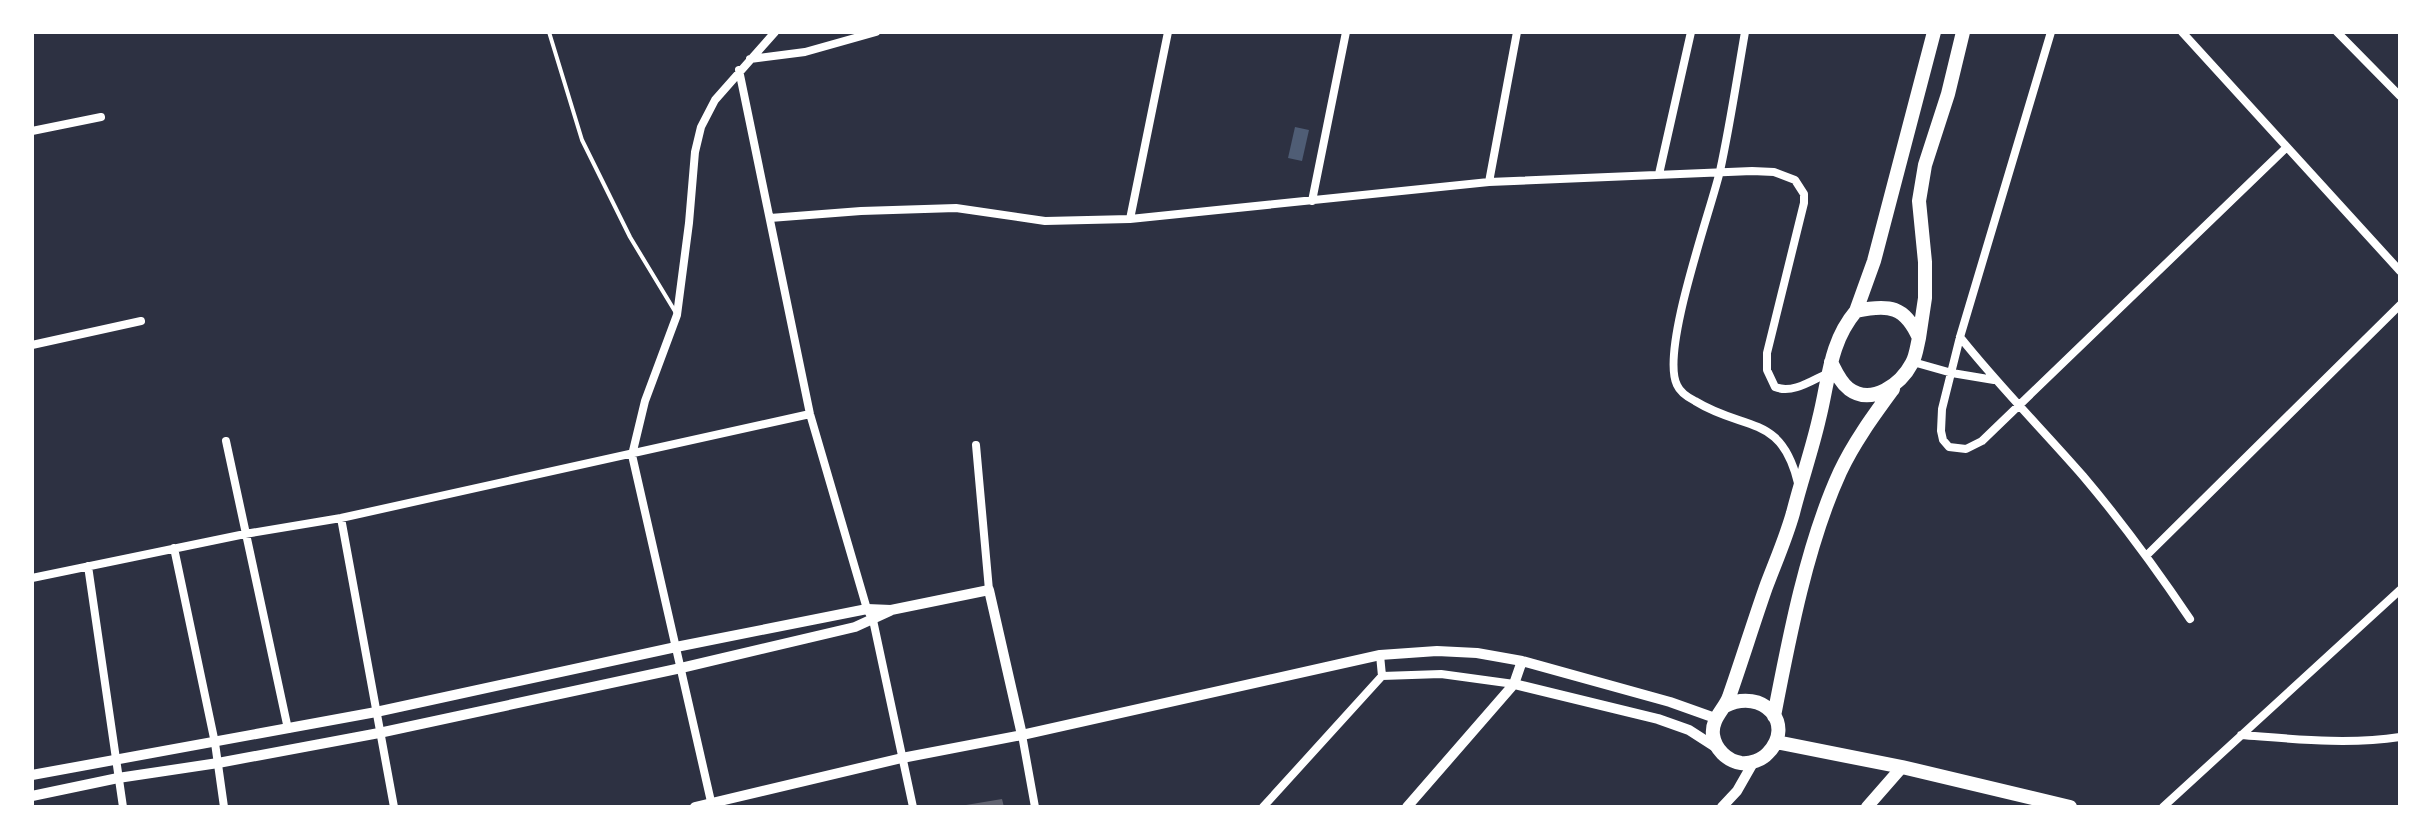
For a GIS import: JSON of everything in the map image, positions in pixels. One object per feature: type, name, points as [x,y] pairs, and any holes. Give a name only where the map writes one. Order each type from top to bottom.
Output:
[{"type":"main road","points":[[1725,706],[1738,699],[1752,699],[1765,705],[1774,716],[1778,729],[1776,742],[1767,755],[1753,763],[1739,763],[1727,758],[1717,748],[1713,733],[1715,718],[1725,706],[1792,515],[1836,343],[1856,311],[1874,261],[1934,32]]},
{"type":"main road","points":[[1774,716],[1789,636],[1821,525],[1840,472],[1857,442],[1913,362],[1925,298],[1919,201],[1925,165],[1948,94],[1963,32]]},
{"type":"main road","points":[[1856,311],[1883,307],[1896,310],[1907,317],[1919,338]]},
{"type":"main road","points":[[1829,368],[1857,394],[1881,393],[1897,382]]},
{"type":"main road","points":[[1776,742],[1902,767],[2070,807]]},
{"type":"main road","points":[[1867,807],[1902,767]]},
{"type":"street","points":[[712,805],[632,455],[645,401],[677,315],[695,152],[701,127],[715,100],[775,32]]},
{"type":"street","points":[[749,60],[805,52],[876,32]]},
{"type":"street","points":[[1130,219],[1168,32]]},
{"type":"street","points":[[1312,201],[1346,32]]},
{"type":"street","points":[[1489,182],[1517,32]]},
{"type":"street","points":[[1659,174],[1691,32]]},
{"type":"street","points":[[1745,32],[1719,172],[1680,320],[1673,363],[1677,385],[1688,397],[1707,408],[1748,421],[1783,444],[1799,486]]},
{"type":"street","points":[[2051,32],[1960,337],[1942,409],[1941,431],[1949,447],[1957,450],[1975,446],[2287,147]]},
{"type":"street","points":[[2182,32],[2400,271]]},
{"type":"street","points":[[2337,32],[2400,96]]},
{"type":"street","points":[[739,70],[810,414],[867,609],[873,620],[913,807]]},
{"type":"street","points":[[2384,78],[2400,80]]},
{"type":"street","points":[[32,131],[101,117]]},
{"type":"street","points":[[770,218],[956,208],[1045,221],[1130,219],[1489,182],[1774,172],[1790,177],[1800,185],[1804,203],[1773,321],[1767,370],[1775,387],[1781,390],[1792,388],[1829,368]]},
{"type":"street","points":[[2147,555],[2400,305]]},
{"type":"street","points":[[32,345],[141,321]]},
{"type":"street","points":[[1960,337],[1994,380],[2082,475],[2147,555],[2190,619]]},
{"type":"street","points":[[1913,362],[1994,380]]},
{"type":"street","points":[[32,578],[245,534],[341,518],[810,414]]},
{"type":"street","points":[[226,441],[288,729]]},
{"type":"street","points":[[976,445],[989,590],[1035,807]]},
{"type":"street","points":[[341,518],[394,807]]},
{"type":"street","points":[[174,548],[215,743],[224,807]]},
{"type":"street","points":[[88,566],[123,807]]},
{"type":"street","points":[[32,775],[376,712],[867,609],[891,610],[989,590]]},
{"type":"street","points":[[2163,807],[2400,590]]},
{"type":"street","points":[[32,796],[379,733],[681,668],[855,627],[891,610]]},
{"type":"street","points":[[695,807],[902,758],[1022,735],[1380,655],[1424,651],[1464,652],[1522,661],[1670,702],[1715,718]]},
{"type":"street","points":[[1380,655],[1382,676]]},
{"type":"street","points":[[1407,807],[1514,684],[1522,661]]},
{"type":"street","points":[[1263,807],[1382,676],[1441,674],[1514,684],[1658,719],[1689,730],[1717,748]]},
{"type":"street","points":[[2241,735],[2325,742],[2400,737]]},
{"type":"street","points":[[1722,807],[1737,791],[1753,763]]},
{"type":"lane","points":[[549,32],[582,140],[630,237],[677,315]]},
{"type":"water","points":[[1295,127],[1309,130],[1302,161],[1288,158]]},
{"type":"building","points":[[1002,799],[1004,807],[966,807],[966,805]]}]
